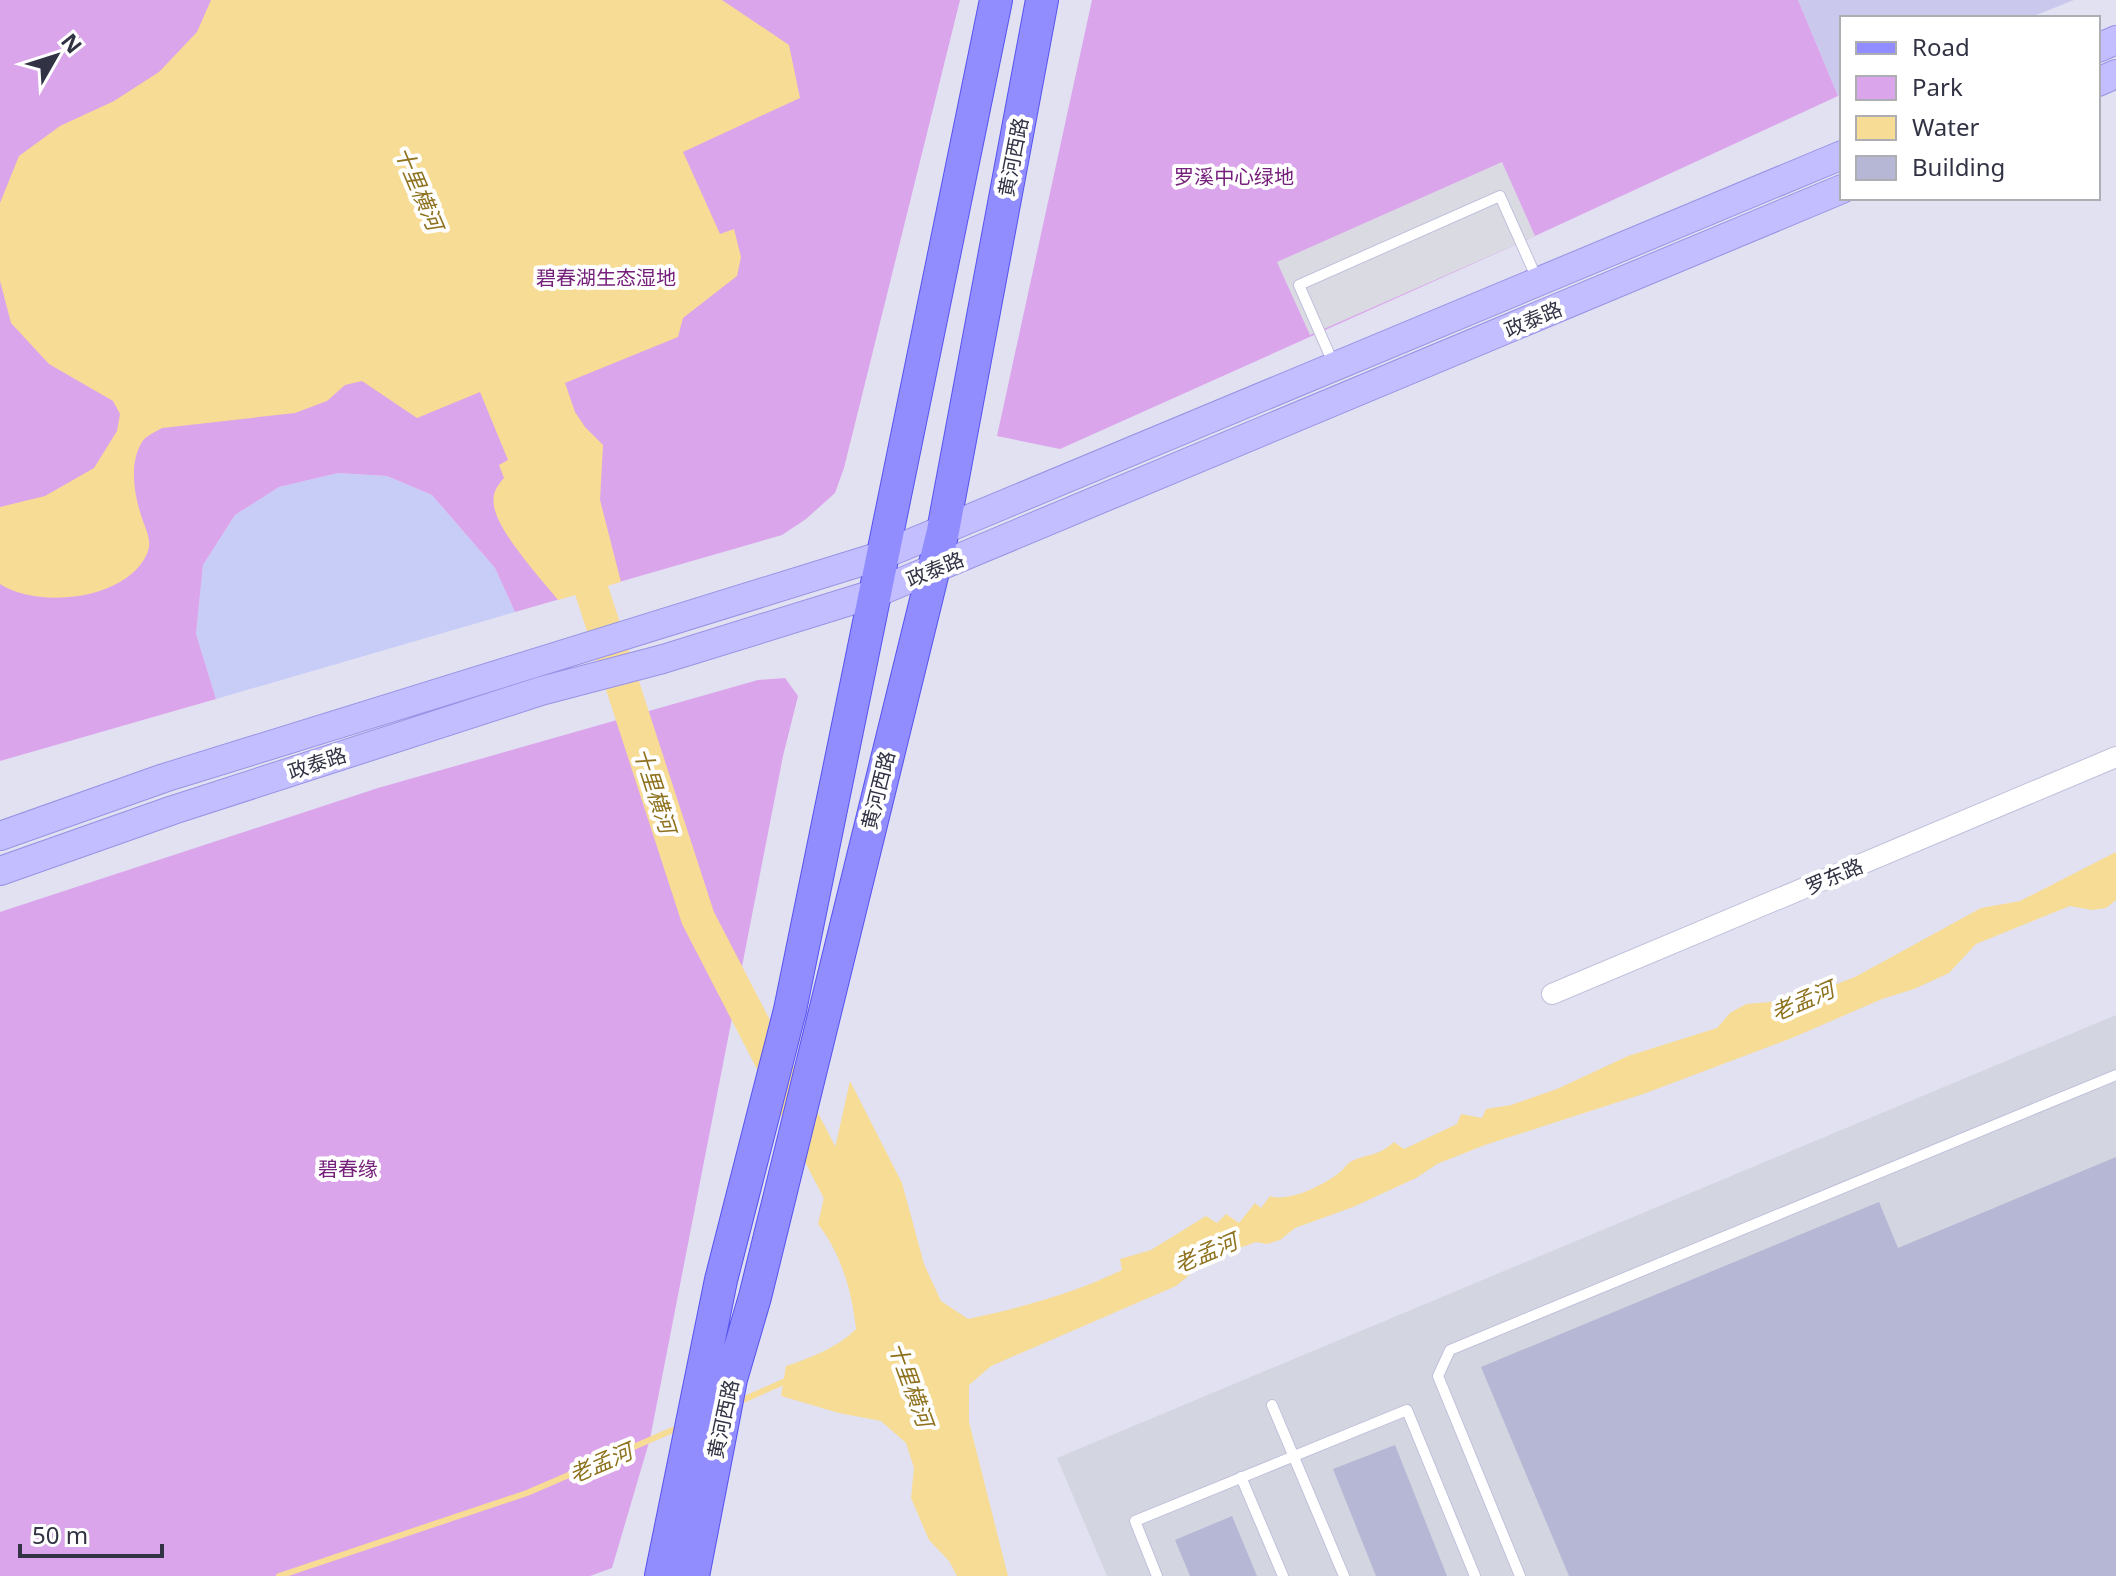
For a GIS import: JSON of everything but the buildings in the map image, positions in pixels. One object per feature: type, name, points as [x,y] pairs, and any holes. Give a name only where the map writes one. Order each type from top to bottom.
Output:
[{"type":"main road","name":"黄河西路","points":[[661,1576],[721,1280],[790,1010],[880,556],[996,0]]},
{"type":"main road","name":"黄河西路","points":[[693,1576],[731,1379],[782,1186],[943,531],[1042,0]]},
{"type":"main road","name":"政泰路","points":[[0,836],[164,778],[880,556],[1840,156]]},
{"type":"main road","name":"政泰路","points":[[0,871],[173,810],[541,691],[663,659],[873,594],[1840,190]]},
{"type":"street","name":"罗东路","points":[[1552,994],[2116,757]]},
{"type":"lane","points":[[1335,367],[1299,285],[1500,196],[1538,282]]},
{"type":"lane","points":[[1520,1576],[1438,1376],[1450,1350],[2116,1075]]},
{"type":"lane","points":[[1272,1405],[1344,1576]]},
{"type":"lane","points":[[1157,1576],[1135,1521],[1407,1410],[1475,1576]]},
{"type":"lane","points":[[1241,1477],[1283,1576]]},
{"type":"shaded area","points":[[1798,0],[2074,0],[2034,16],[1840,16],[1838,96]]},
{"type":"shaded area","points":[[1502,162],[1535,236],[1310,335],[1277,262]]},
{"type":"shaded area","points":[[338,473],[387,476],[432,495],[495,568],[515,612],[216,699],[196,634],[203,565],[235,515],[279,487]]},
{"type":"shaded area","points":[[2116,1015],[2116,1576],[1107,1576],[1057,1458]]},
{"type":"green space","name":"碧春湖生态湿地","points":[[0,0],[960,0],[844,468],[835,493],[782,535],[515,612],[495,568],[432,495],[387,476],[338,473],[279,487],[235,515],[203,565],[196,634],[216,699],[0,761]]},
{"type":"green space","name":"罗溪中心绿地","points":[[1092,0],[1798,0],[1838,96],[1060,449],[997,436]]},
{"type":"green space","name":"碧春缘","points":[[785,678],[798,696],[783,756],[650,1439],[612,1568],[590,1576],[0,1576],[0,912],[378,788],[758,680]]},
{"type":"water","points":[[211,0],[722,0],[789,45],[800,98],[683,152],[720,234],[734,229],[741,257],[737,276],[683,318],[678,337],[565,383],[575,412],[603,445],[600,500],[621,582],[558,600],[521,555],[503,529],[494,506],[495,491],[504,478],[499,465],[508,460],[480,392],[417,418],[362,381],[345,385],[327,401],[295,413],[162,428],[142,442],[135,459],[138,506],[149,540],[146,556],[135,571],[100,591],[79,596],[36,596],[16,592],[0,584],[0,507],[45,496],[94,468],[117,431],[120,414],[113,401],[49,364],[11,323],[0,281],[0,203],[19,156],[60,126],[114,101],[159,72],[197,32]]},
{"type":"water","points":[[2116,852],[2116,900],[2106,908],[2092,910],[2070,906],[1976,944],[1949,973],[1914,989],[1646,1093],[1485,1145],[1437,1164],[1416,1178],[1353,1207],[1295,1228],[1280,1240],[1267,1244],[1256,1242],[1209,1259],[1176,1286],[991,1366],[969,1385],[969,1422],[1008,1576],[957,1576],[949,1561],[929,1540],[911,1498],[914,1468],[906,1443],[881,1421],[839,1413],[781,1396],[786,1366],[832,1347],[856,1329],[844,1274],[818,1224],[850,1081],[902,1183],[924,1264],[941,1301],[968,1319],[1027,1305],[1085,1286],[1122,1270],[1120,1259],[1151,1250],[1206,1216],[1217,1223],[1226,1214],[1239,1223],[1255,1203],[1261,1208],[1270,1196],[1287,1197],[1316,1187],[1334,1177],[1352,1161],[1379,1152],[1394,1142],[1404,1149],[1457,1124],[1461,1114],[1482,1118],[1486,1109],[1511,1105],[1557,1089],[1628,1056],[1717,1028],[1730,1013],[1746,1004],[1795,1000],[1855,977],[1981,908],[2020,901]]},
{"type":"waterway","name":"十里横河","points":[[576,547],[698,918],[849,1210]]},
{"type":"waterway","name":"老孟河","points":[[736,1403],[788,1380]]},
{"type":"waterway","name":"老孟河","points":[[279,1576],[527,1493],[682,1426]]}]
